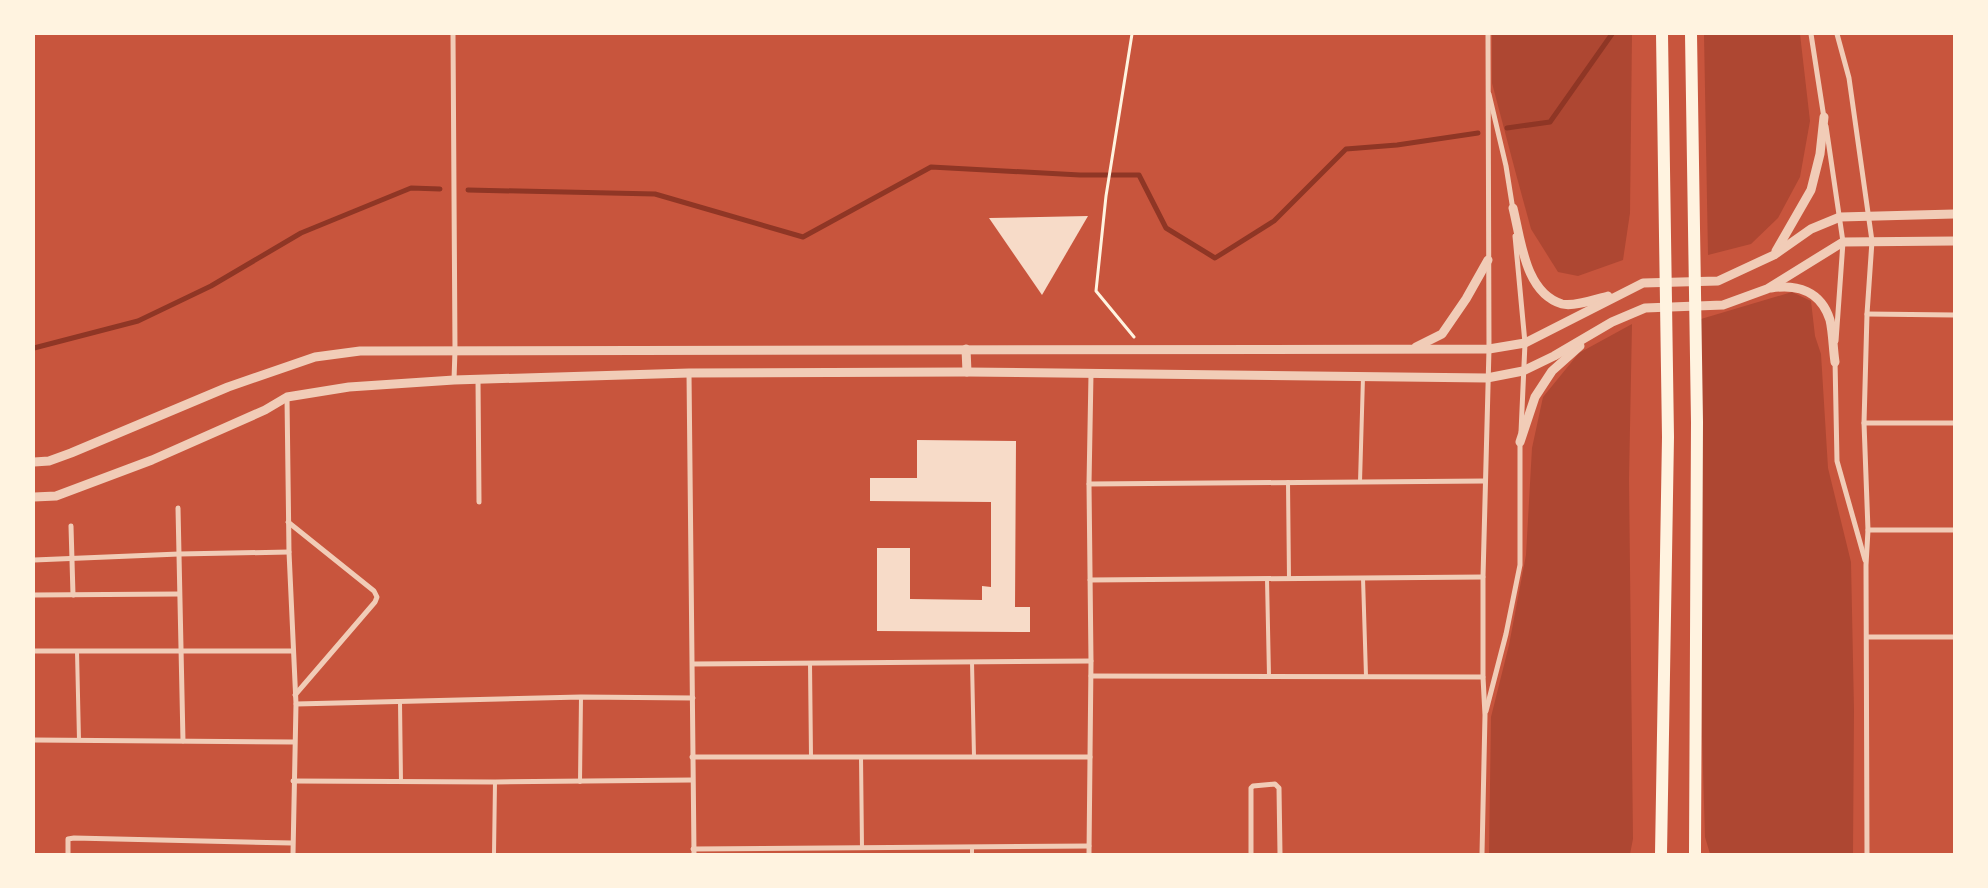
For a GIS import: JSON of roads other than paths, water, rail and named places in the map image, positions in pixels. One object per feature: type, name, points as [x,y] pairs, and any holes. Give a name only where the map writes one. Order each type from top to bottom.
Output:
[{"type":"main road","points":[[1661,854],[1668,437],[1662,34]]},
{"type":"main road","points":[[1691,34],[1697,422],[1697,854]]},
{"type":"main road","points":[[1655,854],[1661,826]]},
{"type":"street","points":[[452,34],[454,380]]},
{"type":"street","points":[[1482,854],[1485,715],[1483,677],[1484,481],[1489,349],[1488,34]]},
{"type":"street","points":[[1811,34],[1844,242],[1835,362],[1837,461],[1866,565]]},
{"type":"street","points":[[1837,34],[1849,78],[1872,242],[1867,314],[1864,423],[1868,530],[1866,565],[1867,854]]},
{"type":"street","points":[[1487,83],[1513,208],[1529,269],[1536,285],[1547,296],[1564,304],[1584,302],[1625,291]]},
{"type":"street","points":[[1774,255],[1811,190],[1820,154],[1824,117]]},
{"type":"street","points":[[1485,715],[1506,634],[1520,565],[1520,442],[1525,343],[1513,208]]},
{"type":"street","points":[[34,462],[49,461],[228,387],[315,357],[360,351],[1489,349],[1525,343],[1643,283],[1718,281],[1774,255],[1811,229],[1840,217],[1954,214]]},
{"type":"street","points":[[1768,289],[1844,242],[1954,241]]},
{"type":"street","points":[[1414,349],[1442,334],[1466,299],[1488,260]]},
{"type":"street","points":[[34,496],[56,496],[152,460],[265,410],[287,397],[349,387],[478,379],[689,373],[967,372],[1487,378],[1523,371],[1554,356],[1612,322],[1645,308],[1723,305],[1768,289],[1785,286],[1798,287],[1808,291],[1823,306],[1830,319],[1835,362]]},
{"type":"street","points":[[1867,314],[1954,315]]},
{"type":"street","points":[[1520,442],[1535,397],[1552,371],[1578,347],[1612,322]]},
{"type":"street","points":[[966,349],[967,372]]},
{"type":"street","points":[[689,373],[693,664],[693,852],[812,848],[1089,846]]},
{"type":"street","points":[[1089,854],[1091,661],[1089,484],[1091,374]]},
{"type":"street","points":[[478,379],[479,502]]},
{"type":"street","points":[[287,397],[288,522],[292,651],[296,704],[293,854]]},
{"type":"street","points":[[1864,423],[1954,423]]},
{"type":"street","points":[[1089,484],[1484,481]]},
{"type":"street","points":[[178,508],[183,741]]},
{"type":"street","points":[[288,522],[374,591],[377,597],[375,602],[295,696]]},
{"type":"street","points":[[72,526],[73,595]]},
{"type":"street","points":[[1868,530],[1954,530]]},
{"type":"street","points":[[34,560],[289,552]]},
{"type":"street","points":[[1090,580],[1483,577]]},
{"type":"street","points":[[34,595],[180,594]]},
{"type":"street","points":[[1866,637],[1954,637]]},
{"type":"street","points":[[34,652],[77,650],[181,652],[292,651]]},
{"type":"street","points":[[693,664],[1091,661]]},
{"type":"street","points":[[1091,676],[1483,677]]},
{"type":"street","points":[[296,704],[582,698],[693,698]]},
{"type":"street","points":[[34,740],[294,742]]},
{"type":"street","points":[[692,757],[1090,757]]},
{"type":"street","points":[[294,781],[580,782],[692,780]]},
{"type":"street","points":[[1251,854],[1250,790],[1253,786],[1278,785],[1280,854]]},
{"type":"street","points":[[68,854],[68,839],[74,838],[292,843]]},
{"type":"lane","points":[[1360,482],[1363,377]]},
{"type":"lane","points":[[1288,482],[1289,579]]},
{"type":"lane","points":[[1363,578],[1366,676]]},
{"type":"lane","points":[[1267,579],[1270,676]]},
{"type":"lane","points":[[77,650],[79,740]]},
{"type":"lane","points":[[972,662],[974,757]]},
{"type":"lane","points":[[810,663],[811,757]]},
{"type":"lane","points":[[580,782],[582,698]]},
{"type":"lane","points":[[400,702],[401,782]]},
{"type":"lane","points":[[861,757],[862,848]]},
{"type":"lane","points":[[494,854],[496,782]]},
{"type":"lane","points":[[812,848],[812,854]]},
{"type":"lane","points":[[972,848],[972,854]]},
{"type":"waterway","points":[[1507,128],[1550,122],[1612,34]]},
{"type":"waterway","points":[[468,190],[655,194],[803,237],[931,167],[1080,175],[1139,175],[1166,228],[1215,258],[1274,221],[1346,149],[1397,145],[1478,133]]},
{"type":"waterway","points":[[34,348],[138,321],[211,286],[301,233],[411,188],[440,189]]}]
